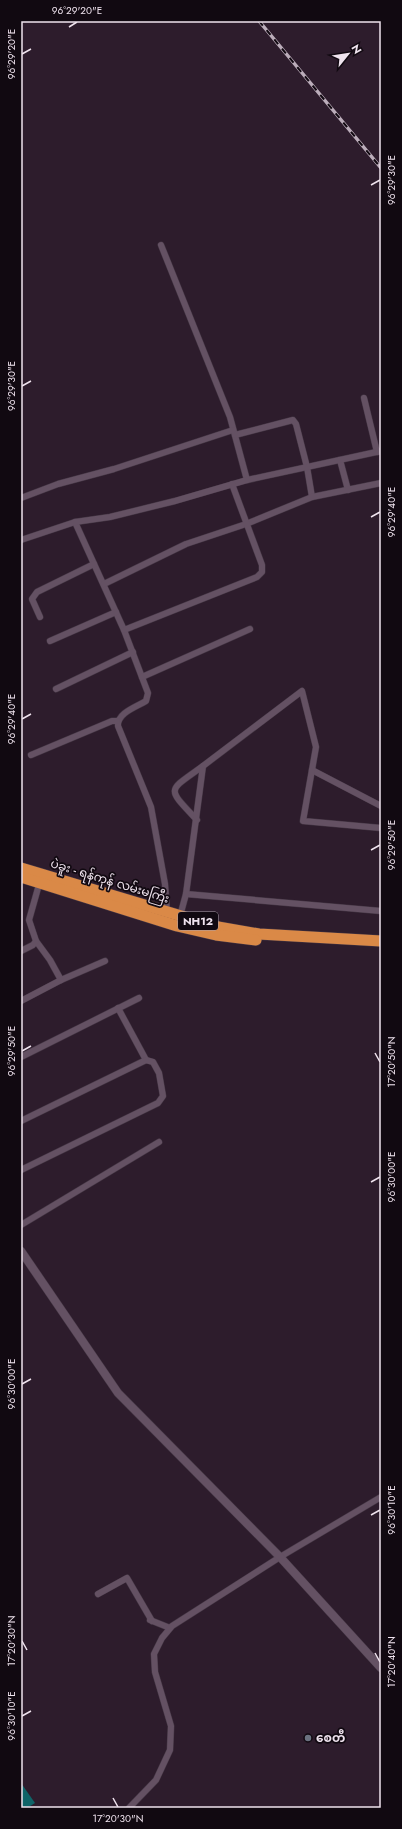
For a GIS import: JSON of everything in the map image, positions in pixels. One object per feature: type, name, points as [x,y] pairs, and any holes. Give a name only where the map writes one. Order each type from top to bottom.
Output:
[{"type":"highway","name":"ပဲခူး - ရန်ကုန် လမ်းမကြီး","points":[[21,868],[40,878],[167,917],[216,935],[259,941],[381,948]]},
{"type":"highway","name":"ပဲခူး - ရန်ကုန် လမ်းမကြီး","points":[[21,877],[40,878]]},
{"type":"highway","name":"ပဲခူး - ရန်ကုန် လမ်းမကြီး","points":[[167,917],[180,916],[218,926],[260,934],[381,941]]},
{"type":"street","points":[[161,244],[234,432],[247,480]]},
{"type":"street","points":[[21,540],[75,522],[110,517],[168,503],[247,480],[379,452],[364,398]]},
{"type":"street","points":[[21,498],[58,484],[114,469],[234,432],[294,420],[308,468],[312,497]]},
{"type":"street","points":[[340,460],[348,490]]},
{"type":"street","points":[[104,584],[186,544],[246,524],[312,497],[381,483]]},
{"type":"street","points":[[124,630],[257,577],[262,572],[262,565],[232,484]]},
{"type":"street","points":[[75,522],[124,630],[148,693],[146,701],[120,716],[118,726],[151,807],[165,884],[167,917]]},
{"type":"street","points":[[40,618],[32,598],[37,592],[94,564]]},
{"type":"street","points":[[50,641],[116,612]]},
{"type":"street","points":[[142,677],[250,628]]},
{"type":"street","points":[[56,689],[133,652]]},
{"type":"street","points":[[197,820],[174,796],[174,790],[177,785],[302,691],[316,747],[304,821],[381,828]]},
{"type":"street","points":[[32,755],[66,739],[118,720]]},
{"type":"street","points":[[180,916],[186,894],[203,766]]},
{"type":"street","points":[[312,770],[381,806]]},
{"type":"street","points":[[40,878],[29,920],[36,941],[62,980]]},
{"type":"street","points":[[186,894],[381,911]]},
{"type":"street","points":[[21,951],[33,945],[36,941]]},
{"type":"street","points":[[21,1001],[62,980],[105,961]]},
{"type":"street","points":[[21,1057],[139,998]]},
{"type":"street","points":[[118,1008],[146,1060]]},
{"type":"street","points":[[21,1121],[146,1060],[153,1062],[159,1073],[163,1096],[158,1103],[21,1170]]},
{"type":"street","points":[[21,1225],[159,1142]]},
{"type":"street","points":[[21,1251],[118,1393],[280,1557],[381,1668]]},
{"type":"street","points":[[129,1808],[156,1780],[170,1750],[171,1726],[155,1672],[154,1654],[162,1638],[170,1628],[280,1557],[381,1497]]},
{"type":"street","points":[[98,1594],[127,1578],[151,1620],[170,1628]]},
{"type":"shaded area","points":[[21,1783],[35,1803],[27,1808],[21,1808]]},
{"type":"railway","points":[[259,21],[381,168]]},
{"type":"place","name":"စေတီ","points":[[308,1738]]}]
